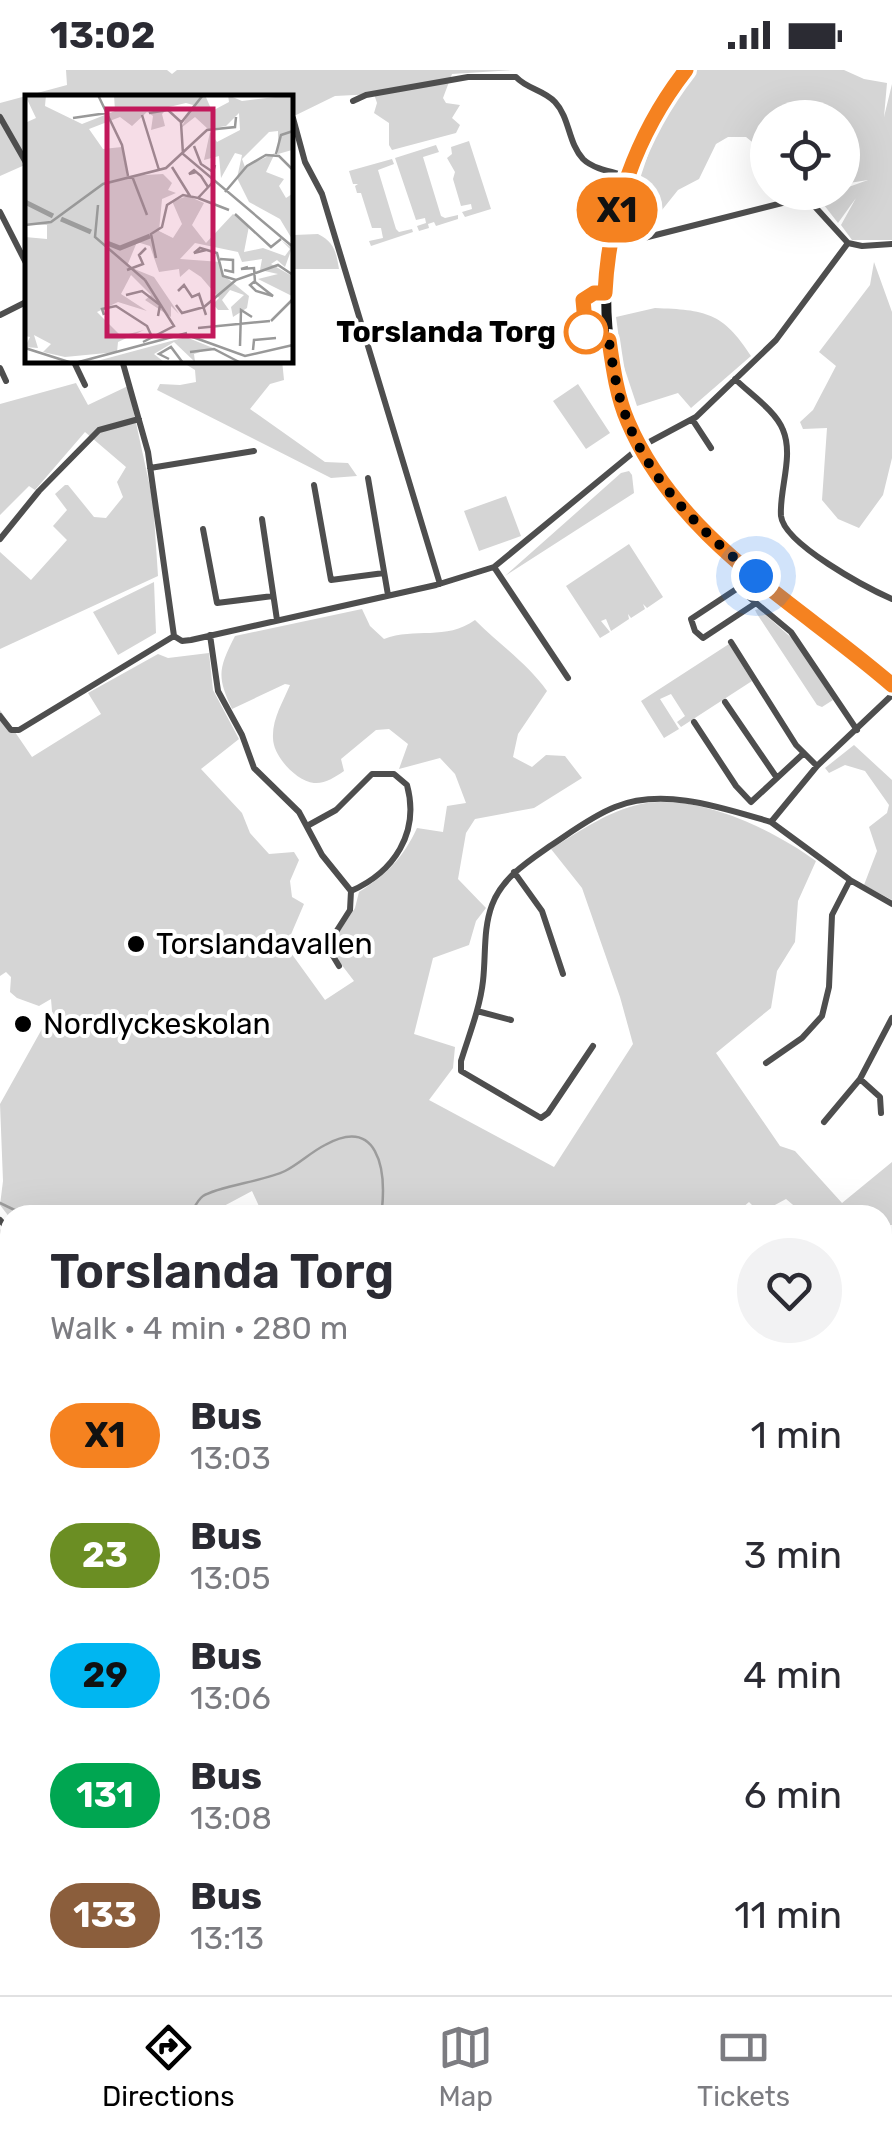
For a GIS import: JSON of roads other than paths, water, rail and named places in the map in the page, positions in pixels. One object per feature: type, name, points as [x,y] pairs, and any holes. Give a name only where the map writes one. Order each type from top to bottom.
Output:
[{"type":"street","points":[[686,70],[644,134],[610,242],[606,320],[621,402],[640,447],[676,501],[705,532],[892,685]]},
{"type":"street","points":[[353,101],[366,95],[468,78],[516,77],[559,106],[582,158],[628,176]]},
{"type":"street","points":[[0,117],[25,161]]},
{"type":"street","points":[[293,118],[305,162],[321,190],[440,584]]},
{"type":"street","points":[[628,242],[806,197],[848,242],[862,246],[892,244]]},
{"type":"street","points":[[0,212],[25,261]]},
{"type":"street","points":[[123,362],[150,468],[174,636],[182,641],[440,584],[494,568],[640,447],[692,419],[776,340],[848,242]]},
{"type":"street","points":[[0,315],[25,303]]},
{"type":"street","points":[[74,362],[85,385]]},
{"type":"street","points":[[0,368],[6,381]]},
{"type":"street","points":[[735,379],[782,426],[786,444],[781,514],[786,530],[830,564],[892,599]]},
{"type":"street","points":[[0,539],[39,491],[99,430],[140,418]]},
{"type":"street","points":[[692,419],[710,448]]},
{"type":"street","points":[[150,468],[254,451]]},
{"type":"street","points":[[368,478],[388,595]]},
{"type":"street","points":[[314,485],[330,580],[384,573]]},
{"type":"street","points":[[262,519],[277,620]]},
{"type":"street","points":[[203,528],[216,603],[273,596]]},
{"type":"street","points":[[494,568],[568,678]]},
{"type":"street","points":[[756,603],[703,638],[695,631],[691,619],[738,588],[777,618],[801,644],[857,730]]},
{"type":"street","points":[[210,635],[218,691],[242,735],[254,768],[294,807],[330,868],[351,891],[350,910],[327,946],[339,966]]},
{"type":"street","points":[[0,716],[11,730],[17,731],[174,636]]},
{"type":"street","points":[[730,642],[817,766]]},
{"type":"street","points":[[771,822],[817,766],[892,695]]},
{"type":"street","points":[[725,702],[777,778]]},
{"type":"street","points":[[694,722],[751,802],[804,752]]},
{"type":"street","points":[[308,826],[326,817],[372,774],[394,774],[407,785],[410,820],[403,846],[388,868],[351,891]]},
{"type":"street","points":[[593,1046],[541,1118],[460,1071],[477,1011],[491,908],[497,894],[514,872],[594,817],[640,799],[688,802],[771,822],[850,880],[892,904]]},
{"type":"street","points":[[514,872],[539,903],[564,974]]},
{"type":"street","points":[[766,1063],[800,1040],[822,1016],[830,987],[832,915],[850,880]]},
{"type":"street","points":[[477,1011],[511,1020]]},
{"type":"street","points":[[824,1122],[860,1079],[892,1018]]},
{"type":"street","points":[[860,1079],[880,1097],[881,1113]]},
{"type":"waterway","points":[[196,1205],[210,1192],[276,1175],[325,1145],[357,1137],[375,1151],[380,1164],[382,1205]]},
{"type":"waterway","points":[[0,1203],[4,1205]]},
{"type":"place","name":"Torslanda Torg","points":[[586,332]]},
{"type":"place","name":"Torslandavallen","points":[[136,944]]},
{"type":"place","name":"Nordlyckeskolan","points":[[23,1024]]}]
